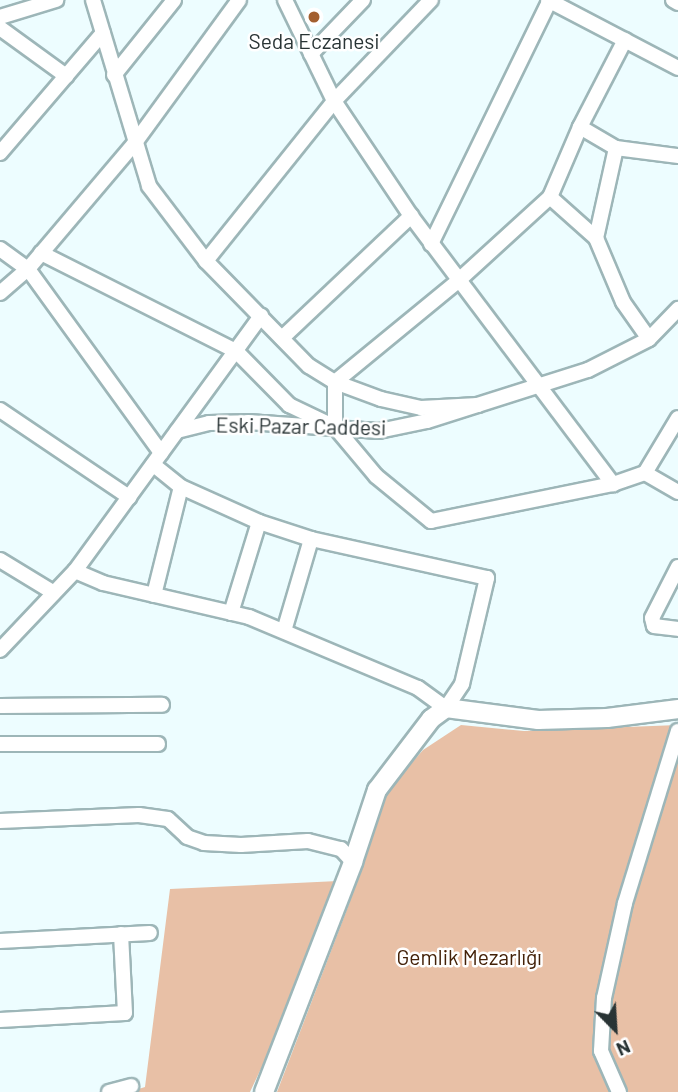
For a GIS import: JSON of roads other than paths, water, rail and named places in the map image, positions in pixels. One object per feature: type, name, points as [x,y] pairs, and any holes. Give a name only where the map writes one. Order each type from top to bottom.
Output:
[{"type":"street","points":[[0,17],[56,0]]},
{"type":"street","points":[[93,0],[134,144],[149,186],[206,261],[309,366],[335,382],[381,399],[421,408],[478,405]]},
{"type":"street","points":[[114,75],[174,0]]},
{"type":"street","points":[[0,293],[27,269],[134,144],[239,0]]},
{"type":"street","points":[[285,0],[334,101],[411,216],[613,484]]},
{"type":"street","points":[[311,54],[363,0]]},
{"type":"street","points":[[206,261],[334,101],[430,0]]},
{"type":"street","points":[[431,244],[549,0],[678,68]]},
{"type":"street","points":[[673,0],[678,3]]},
{"type":"street","points":[[0,28],[66,76]]},
{"type":"street","points":[[0,153],[103,33]]},
{"type":"street","points":[[335,382],[459,280],[550,197],[580,127],[625,40]]},
{"type":"street","points":[[580,127],[616,148],[678,156]]},
{"type":"street","points":[[596,238],[616,148]]},
{"type":"street","points":[[550,197],[596,238],[623,302],[649,339]]},
{"type":"street","points":[[282,338],[411,216]]},
{"type":"street","points":[[0,249],[27,269],[157,459],[181,486],[259,522],[311,538],[487,578],[462,684],[446,708],[431,719],[377,790],[353,862],[264,1092]]},
{"type":"street","points":[[41,253],[236,351],[289,405],[335,427],[376,476],[431,521],[613,484],[645,473],[678,418]]},
{"type":"street","name":"Eski Pazar Caddesi","points":[[177,431],[209,423],[379,431],[541,387],[588,370],[649,339],[678,309]]},
{"type":"street","points":[[0,650],[75,571],[261,316]]},
{"type":"street","points":[[335,382],[335,427]]},
{"type":"street","points":[[0,410],[129,497]]},
{"type":"street","points":[[645,473],[678,492]]},
{"type":"street","points":[[154,595],[181,486]]},
{"type":"street","points":[[231,613],[259,522]]},
{"type":"street","points":[[284,631],[311,538]]},
{"type":"street","points":[[0,560],[54,593]]},
{"type":"street","points":[[678,567],[652,618],[654,626],[678,629]]},
{"type":"street","points":[[75,571],[103,583],[231,613],[284,631],[418,688],[446,708],[538,720],[607,718],[678,709]]},
{"type":"street","points":[[0,706],[162,705]]},
{"type":"street","points":[[620,1092],[601,1051],[604,998],[625,903],[678,731]]},
{"type":"street","points":[[0,744],[158,744]]},
{"type":"street","points":[[0,821],[139,815],[169,819],[187,837],[204,843],[241,845],[308,841],[341,849],[353,862]]},
{"type":"street","points":[[0,941],[150,933]]},
{"type":"street","points":[[0,1020],[125,1013],[121,934]]},
{"type":"street","points":[[109,1092],[131,1086]]},
{"type":"place","name":"Seda Eczanesi","points":[[314,17]]},
{"type":"park label","name":"Gemlik Mezarlığı","points":[[469,957]]}]
